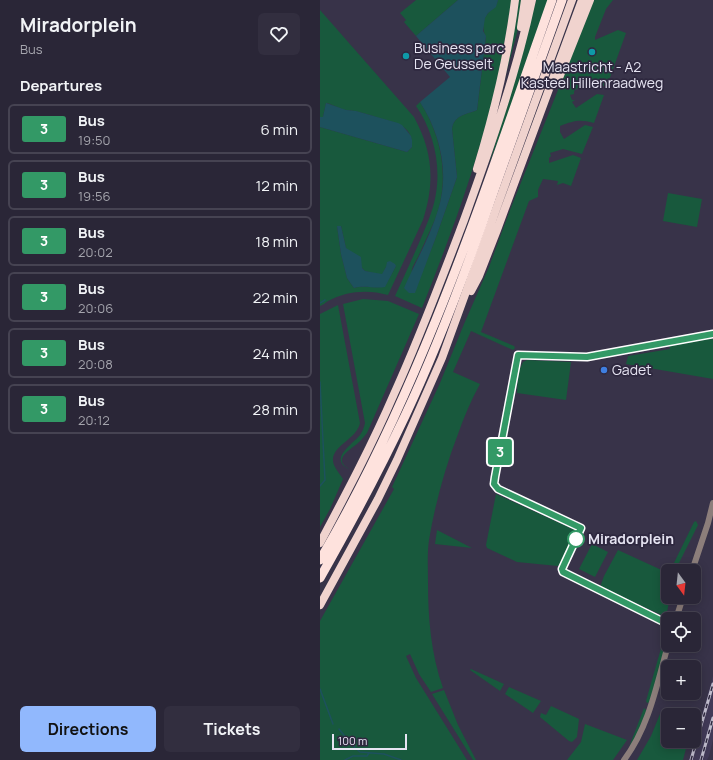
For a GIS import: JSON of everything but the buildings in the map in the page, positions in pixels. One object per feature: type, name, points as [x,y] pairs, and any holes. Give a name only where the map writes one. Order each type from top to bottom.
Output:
[{"type":"highway","points":[[458,237],[459,221],[477,170],[497,98],[516,0]]},
{"type":"highway","points":[[512,76],[525,0]]},
{"type":"highway","points":[[320,578],[346,532],[406,415],[443,329],[439,311],[458,237],[492,141],[522,43],[532,0]]},
{"type":"highway","points":[[439,311],[490,177],[552,0]]},
{"type":"highway","points":[[320,543],[344,499],[430,323],[439,311],[478,238],[562,0]]},
{"type":"highway","points":[[320,605],[357,539],[394,466],[425,398],[452,332],[572,0]]},
{"type":"highway","points":[[457,318],[479,276],[488,254],[582,0]]},
{"type":"highway","points":[[542,107],[550,99],[590,0]]},
{"type":"highway","points":[[320,560],[382,442],[412,378],[430,323]]},
{"type":"street","points":[[694,564],[713,503]]},
{"type":"street","points":[[624,760],[638,739],[649,711],[666,652]]},
{"type":"shaded area","points":[[458,0],[498,0],[496,7],[488,13],[485,18],[483,31],[486,36],[477,110],[458,118],[453,124],[452,129],[457,177],[415,293],[409,293],[404,288],[435,220],[443,182],[443,168],[438,140],[420,102],[450,77],[416,36]]},
{"type":"shaded area","points":[[326,103],[402,125],[411,136],[412,147],[407,152],[320,127],[320,117],[323,117]]},
{"type":"shaded area","points":[[337,226],[341,226],[346,248],[361,257],[362,268],[365,271],[382,274],[387,262],[390,261],[395,264],[396,266],[385,287],[354,288],[347,278],[341,254]]},
{"type":"shaded area","points":[[713,676],[713,740],[709,756],[707,760],[689,760],[692,748],[701,748],[701,718]]},
{"type":"green space","points":[[416,0],[458,0],[416,36],[404,22],[406,20],[400,13]]},
{"type":"green space","points":[[498,0],[512,0],[493,98],[478,152],[461,204],[422,308],[395,296],[433,208],[437,182],[436,159],[431,136],[422,115],[416,106],[420,102],[434,131],[439,146],[443,177],[439,209],[412,269],[414,293],[457,177],[452,129],[453,124],[461,116],[477,110],[486,37],[483,27],[484,21],[489,12],[496,6]]},
{"type":"green space","points":[[518,0],[522,0],[517,33],[498,103]]},
{"type":"green space","points":[[536,0],[549,0],[509,113],[489,164],[505,111]]},
{"type":"green space","points":[[594,0],[613,0],[606,9],[595,40],[618,30],[626,33],[607,86],[581,87],[574,91],[574,94],[570,95],[572,100],[575,100],[572,102],[576,108],[597,94],[604,95],[594,123],[577,121],[560,126],[560,132],[564,139],[585,125],[593,127],[582,154],[563,149],[550,153],[551,156],[549,158],[549,163],[573,155],[581,158],[571,186],[563,183],[557,185],[558,181],[543,179],[538,190],[538,197],[529,201],[481,332],[514,346],[515,348],[513,350],[471,331],[453,372],[480,384],[465,415],[449,460],[437,500],[429,540],[428,596],[430,623],[433,649],[443,688],[431,692],[419,674],[410,654],[406,656],[416,678],[467,760],[320,760],[320,621],[394,489],[392,487],[440,383],[489,267],[510,210]]},
{"type":"green space","points":[[320,10],[414,117],[425,143],[428,155],[430,167],[429,193],[423,220],[388,295],[373,292],[350,293],[328,301],[320,306],[320,127],[407,152],[412,147],[410,134],[406,129],[397,124],[326,103],[323,117],[320,117]],"holes":[[[337,226],[341,226],[346,248],[365,271],[382,275],[386,267],[396,266],[385,286],[354,288],[347,278],[341,254]]]},
{"type":"green space","points":[[668,193],[702,199],[697,227],[663,221]]},
{"type":"green space","points":[[363,299],[388,301],[419,314],[367,433],[342,458],[342,462],[349,469],[343,465],[341,461],[341,456],[360,435],[365,423],[343,304]]},
{"type":"green space","points":[[338,305],[360,423],[354,434],[338,448],[335,453],[333,459],[334,465],[343,479],[330,509],[320,527],[320,314]]},
{"type":"green space","points":[[704,339],[713,339],[713,379],[626,364],[628,356],[670,349],[669,346]]},
{"type":"green space","points":[[527,360],[571,362],[566,400],[517,393],[518,373],[523,362]]},
{"type":"green space","points":[[496,494],[575,530],[570,549],[558,566],[517,562],[487,548],[486,545]]},
{"type":"green space","points":[[696,521],[698,525],[678,564],[673,564],[694,522]]},
{"type":"green space","points":[[437,530],[472,548],[435,544]]},
{"type":"green space","points":[[592,544],[608,552],[595,577],[579,569]]},
{"type":"green space","points":[[618,550],[661,570],[661,604],[669,604],[667,612],[661,612],[661,615],[600,587],[604,576]]},
{"type":"green space","points":[[661,648],[661,652],[664,652],[650,702],[647,703],[646,701]]},
{"type":"green space","points":[[471,669],[504,684],[500,691],[470,670]]},
{"type":"green space","points":[[509,687],[541,701],[533,713],[505,694]]},
{"type":"green space","points":[[444,690],[458,725],[476,760],[473,760],[432,694]]},
{"type":"green space","points":[[551,706],[579,719],[577,737],[572,742],[540,717],[541,713],[546,715]]},
{"type":"green space","points":[[644,708],[647,711],[635,738],[629,747]]},
{"type":"green space","points":[[661,714],[661,748],[686,748],[683,760],[637,760],[651,736]]},
{"type":"green space","points":[[585,724],[627,740],[613,760],[567,760],[581,742]]},
{"type":"waterway","points":[[320,303],[325,300]]},
{"type":"waterway","points":[[320,382],[325,480],[320,486]]},
{"type":"waterway","points":[[320,689],[333,724]]},
{"type":"waterway","points":[[339,729],[351,744],[360,752],[384,754],[401,760]]},
{"type":"waterway","points":[[345,760],[353,756],[367,756],[369,753]]},
{"type":"railway","points":[[691,760],[713,684]]},
{"type":"railway","points":[[701,760],[713,718]]},
{"type":"bus line","name":"3","points":[[661,620],[563,572],[562,569],[581,528],[498,489],[494,484],[495,477],[518,355],[578,358],[713,334]]},
{"type":"place","name":"Maastricht - A2 Kasteel Hillenraadweg","points":[[592,52]]},
{"type":"place","name":"Business parc De Geusselt","points":[[406,56]]},
{"type":"place","name":"Gadet","points":[[604,370]]},
{"type":"place","name":"Miradorplein","points":[[576,539]]}]
